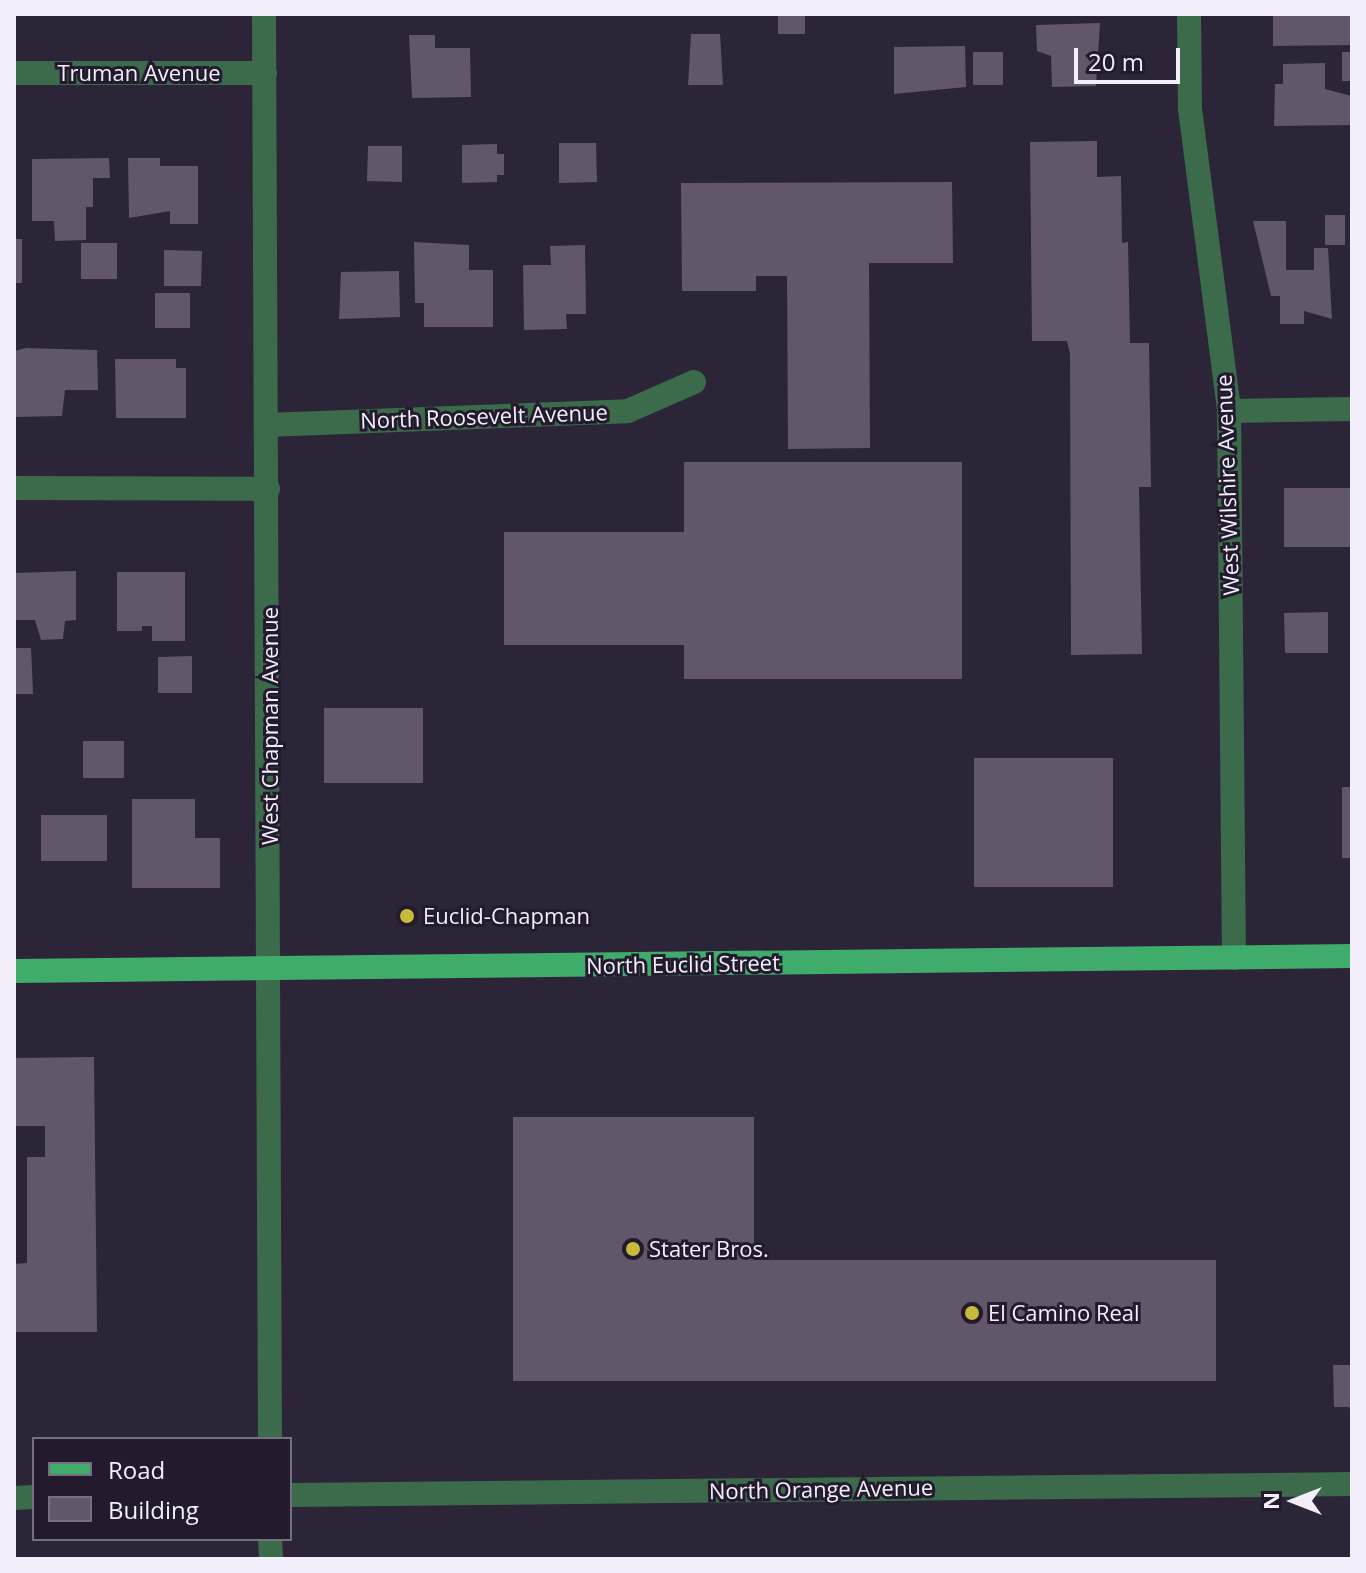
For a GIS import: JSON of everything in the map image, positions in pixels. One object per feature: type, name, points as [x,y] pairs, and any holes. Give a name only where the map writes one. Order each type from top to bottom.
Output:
[{"type":"main road","name":"North Euclid Street","points":[[14,971],[1352,956]]},
{"type":"street","name":"West Chapman Avenue","points":[[264,14],[271,969],[270,1437]]},
{"type":"street","name":"West Wilshire Avenue","points":[[1189,14],[1190,109],[1229,411],[1234,958]]},
{"type":"street","name":"Truman Avenue","points":[[14,73],[265,73]]},
{"type":"street","name":"North Roosevelt Avenue","points":[[267,425],[628,411],[694,382]]},
{"type":"street","points":[[1229,411],[1352,409]]},
{"type":"street","points":[[14,488],[268,489]]},
{"type":"street","name":"North Orange Avenue","points":[[292,1495],[1352,1484]]},
{"type":"building","points":[[778,14],[805,14],[805,34],[778,34]]},
{"type":"building","points":[[1273,14],[1352,14],[1352,45],[1273,46]]},
{"type":"building","points":[[1100,23],[1096,86],[1052,87],[1051,56],[1037,51],[1036,25]]},
{"type":"building","points":[[691,34],[720,34],[723,85],[688,85]]},
{"type":"building","points":[[409,35],[435,35],[435,48],[470,48],[471,97],[412,98]]},
{"type":"building","points":[[965,46],[966,87],[894,94],[894,47]]},
{"type":"building","points":[[973,52],[1003,52],[1003,85],[973,85]]},
{"type":"building","points":[[1342,52],[1352,52],[1352,81],[1342,81]]},
{"type":"building","points":[[1325,63],[1325,89],[1352,96],[1352,125],[1274,126],[1275,84],[1283,84],[1283,64]]},
{"type":"building","points":[[1097,141],[1097,177],[1121,176],[1122,243],[1128,242],[1130,343],[1149,343],[1151,487],[1139,487],[1142,654],[1071,655],[1070,354],[1067,341],[1032,341],[1030,142]]},
{"type":"building","points":[[559,143],[596,143],[597,182],[559,183]]},
{"type":"building","points":[[497,144],[497,154],[504,154],[504,175],[497,175],[497,182],[462,183],[462,145]]},
{"type":"building","points":[[368,146],[402,146],[402,182],[367,181]]},
{"type":"building","points":[[109,158],[110,178],[93,178],[93,207],[86,207],[86,240],[55,241],[54,221],[32,221],[32,159]]},
{"type":"building","points":[[128,158],[160,158],[160,166],[198,166],[198,224],[170,224],[170,211],[129,218]]},
{"type":"building","points":[[952,182],[953,263],[869,263],[870,448],[788,449],[787,276],[756,276],[756,291],[682,291],[681,183]]},
{"type":"building","points":[[1325,215],[1345,215],[1345,245],[1325,245]]},
{"type":"building","points":[[1253,221],[1286,221],[1286,270],[1314,270],[1314,248],[1328,248],[1332,319],[1304,311],[1304,324],[1280,324],[1280,296],[1271,296]]},
{"type":"building","points":[[14,239],[22,239],[22,283],[14,283]]},
{"type":"building","points":[[414,242],[469,245],[469,270],[493,270],[493,327],[424,327],[424,303],[415,303]]},
{"type":"building","points":[[81,243],[117,243],[117,279],[81,279]]},
{"type":"building","points":[[585,245],[586,314],[566,314],[567,329],[524,330],[523,265],[551,265],[550,246]]},
{"type":"building","points":[[164,250],[202,251],[201,286],[164,286]]},
{"type":"building","points":[[399,271],[400,317],[339,319],[341,272]]},
{"type":"building","points":[[155,293],[190,293],[190,328],[155,328]]},
{"type":"building","points":[[26,348],[97,350],[98,390],[65,390],[62,416],[14,417],[14,351]]},
{"type":"building","points":[[115,359],[176,359],[176,368],[186,368],[186,418],[116,418]]},
{"type":"building","points":[[684,462],[962,462],[962,679],[684,679],[684,645],[504,645],[504,532],[684,532]]},
{"type":"building","points":[[1284,488],[1352,488],[1352,547],[1284,547]]},
{"type":"building","points":[[76,571],[76,620],[65,621],[63,639],[41,640],[35,620],[14,620],[14,573]]},
{"type":"building","points":[[117,572],[185,572],[185,641],[152,641],[152,626],[142,626],[142,631],[117,631]]},
{"type":"building","points":[[1328,612],[1328,653],[1285,653],[1284,613]]},
{"type":"building","points":[[14,648],[31,648],[33,694],[14,694]]},
{"type":"building","points":[[192,656],[192,693],[158,693],[158,657]]},
{"type":"building","points":[[324,708],[423,708],[423,783],[324,783]]},
{"type":"building","points":[[83,741],[124,741],[124,778],[83,778]]},
{"type":"building","points":[[974,758],[1113,758],[1113,887],[974,887]]},
{"type":"building","points":[[1342,787],[1352,787],[1352,858],[1342,858]]},
{"type":"building","points":[[132,799],[195,799],[195,838],[220,838],[220,888],[132,888]]},
{"type":"building","points":[[41,815],[107,815],[107,861],[41,861]]},
{"type":"building","points":[[94,1057],[97,1332],[14,1332],[14,1264],[27,1263],[27,1157],[45,1157],[45,1126],[14,1126],[14,1058]]},
{"type":"building","points":[[513,1117],[754,1117],[754,1260],[1216,1260],[1216,1381],[513,1381]]},
{"type":"building","points":[[1333,1365],[1352,1365],[1352,1415],[1349,1407],[1334,1407]]},
{"type":"place","name":"Euclid-Chapman","points":[[407,916]]},
{"type":"place","name":"Stater Bros.","points":[[633,1249]]},
{"type":"place","name":"El Camino Real","points":[[972,1313]]}]
